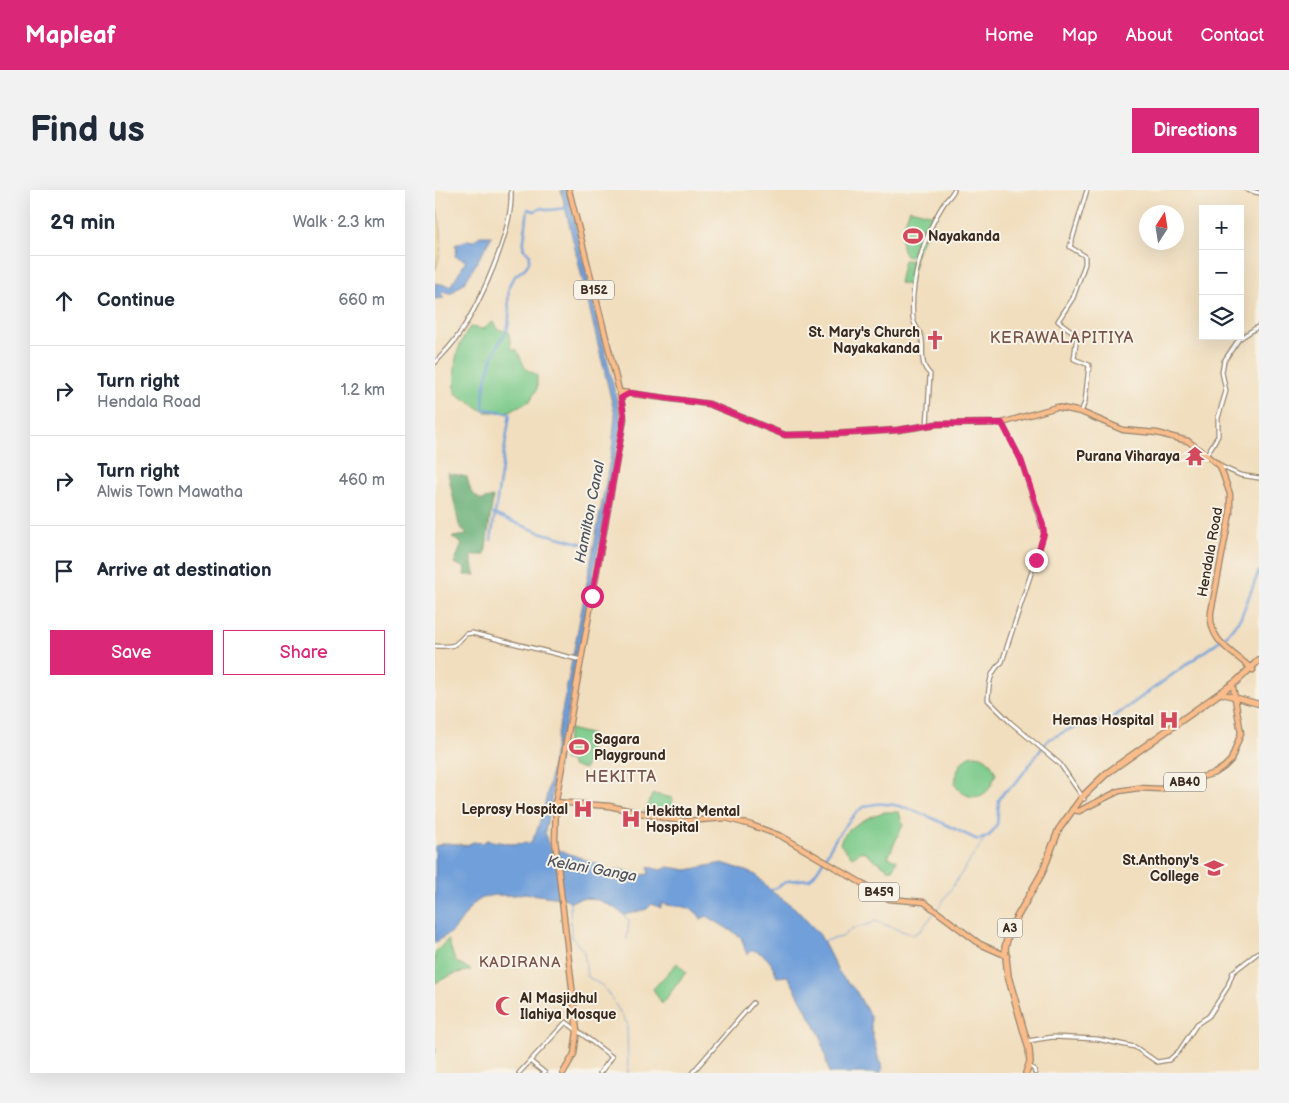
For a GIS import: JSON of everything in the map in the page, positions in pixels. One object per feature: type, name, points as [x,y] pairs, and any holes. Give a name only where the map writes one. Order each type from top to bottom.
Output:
[{"type":"highway","name":"A3","points":[[1083,798],[1116,770],[1233,687],[1259,660]]},
{"type":"highway","name":"A3","points":[[1030,1070],[1033,1052],[1006,955],[1016,921],[1046,872],[1059,833],[1083,798],[1107,773],[1259,664]]},
{"type":"main road","name":"B152","points":[[569,190],[620,392],[624,415],[556,800],[556,846],[577,1031]]},
{"type":"main road","name":"Hendala Road","points":[[620,392],[709,404],[785,435],[875,432],[927,426],[1002,423],[1057,407],[1081,412],[1123,430],[1157,433],[1188,441],[1220,466],[1230,494],[1230,513],[1210,621],[1213,634],[1252,669]]},
{"type":"main road","points":[[621,398],[630,393]]},
{"type":"main road","points":[[1233,687],[1235,697]]},
{"type":"main road","points":[[1223,694],[1259,704]]},
{"type":"main road","name":"AB40","points":[[1073,811],[1119,791],[1138,788],[1161,789],[1215,773],[1225,767],[1231,760],[1241,733],[1235,697]]},
{"type":"main road","name":"B459","points":[[556,800],[609,806],[669,819],[731,819],[777,834],[889,899],[921,901],[974,939],[1006,955]]},
{"type":"main road","points":[[563,1073],[575,1054],[577,1031]]},
{"type":"street","points":[[435,363],[460,332],[489,277],[506,228],[511,190]]},
{"type":"street","points":[[927,426],[930,374],[925,369],[923,362],[922,336],[914,325],[914,280],[935,220],[954,190]]},
{"type":"street","points":[[1081,412],[1085,402],[1089,365],[1074,359],[1077,335],[1058,321],[1073,298],[1085,264],[1084,255],[1072,250],[1070,246],[1087,190]]},
{"type":"street","points":[[1247,190],[1259,193]]},
{"type":"street","points":[[1207,454],[1218,436],[1218,418],[1226,391],[1223,372],[1224,360],[1239,338],[1259,326]]},
{"type":"street","points":[[1002,423],[1021,460],[1044,534],[1002,662],[995,668],[991,676],[988,700],[1060,764],[1083,798]]},
{"type":"street","points":[[1220,466],[1240,475],[1259,478]]},
{"type":"street","points":[[435,646],[459,644],[466,634],[473,633],[581,660]]},
{"type":"street","points":[[1029,1040],[1053,1037],[1092,1038],[1135,1048],[1157,1062],[1169,1060],[1187,1042],[1197,1024],[1209,1016],[1227,988],[1233,972],[1259,952]]},
{"type":"street","points":[[692,1073],[753,1003]]},
{"type":"street","points":[[519,1073],[546,1047],[566,1022],[612,1057],[599,1073]]},
{"type":"street","points":[[530,1061],[545,1073]]},
{"type":"green space","name":"Nayakanda","points":[[910,209],[934,215],[914,259],[905,255],[901,238]]},
{"type":"green space","name":"Nayakanda","points":[[904,260],[916,261],[909,285],[899,283]]},
{"type":"green space","points":[[493,322],[497,329],[509,332],[511,349],[517,350],[525,368],[537,375],[537,389],[530,401],[507,412],[485,412],[455,393],[456,358],[461,343],[470,327],[483,329]]},
{"type":"green space","points":[[448,473],[467,477],[471,492],[481,500],[493,497],[485,555],[472,555],[472,564],[476,575],[464,575],[465,568],[454,563],[462,544],[452,537],[467,535],[459,525]]},
{"type":"green space","name":"Sagara Playground","points":[[569,729],[594,735],[585,769],[572,766],[572,763],[564,760]]},
{"type":"green space","points":[[971,755],[987,759],[996,774],[988,791],[977,797],[961,792],[955,785],[959,767]]},
{"type":"green space","points":[[653,794],[673,798],[671,818],[644,813]]},
{"type":"green space","points":[[885,812],[899,812],[903,825],[888,857],[897,860],[893,869],[888,869],[862,851],[852,857],[840,844],[846,833],[858,823]]},
{"type":"green space","points":[[448,939],[455,961],[471,970],[454,974],[435,983],[435,953]]},
{"type":"green space","points":[[677,963],[686,972],[662,1004],[653,989]]},
{"type":"sand","points":[[435,205],[441,229],[441,246],[435,270]]},
{"type":"water","name":"Kelani Ganga","points":[[561,190],[567,190],[620,414],[621,427],[545,832],[547,841],[551,847],[600,865],[609,871],[623,870],[642,875],[649,874],[648,867],[661,870],[669,867],[687,870],[722,863],[756,875],[771,891],[795,908],[820,935],[839,973],[856,991],[871,1018],[871,1028],[879,1061],[883,1067],[881,1073],[829,1073],[821,1037],[788,976],[777,977],[765,956],[752,950],[747,955],[741,937],[707,916],[701,919],[693,910],[688,908],[661,903],[661,908],[652,904],[647,909],[624,915],[605,903],[591,899],[583,898],[570,903],[567,899],[524,893],[489,896],[482,898],[472,905],[453,931],[435,944],[435,846],[446,843],[467,845],[473,842],[484,843],[486,840],[511,844],[530,843],[540,822],[612,449],[615,415]]},
{"type":"water","points":[[480,236],[492,236],[466,281],[452,293],[440,292],[444,298],[435,299],[435,283],[451,286],[466,261],[455,256],[457,248],[455,245],[468,240],[473,241]]},
{"type":"waterway","points":[[491,540],[510,413],[484,409],[485,385],[496,349],[506,333],[509,321],[508,295],[510,284],[512,279],[525,269],[529,261],[530,255],[523,248],[528,209],[534,211],[542,208],[549,210],[567,208]]},
{"type":"waterway","name":"Hamilton Canal","points":[[493,514],[539,532],[591,546]]},
{"type":"waterway","points":[[770,891],[788,881],[810,879],[815,874],[835,839],[853,816],[862,808],[875,804],[905,807],[978,840],[989,836],[997,825],[999,800],[1004,792],[1015,784],[1048,740],[1070,729],[1111,719],[1226,636],[1241,617],[1259,571]]},
{"type":"waterway","points":[[937,910],[985,838]]},
{"type":"waterway","points":[[570,903],[571,936],[584,952],[587,976],[604,987],[627,1023],[628,1073]]},
{"type":"waterway","points":[[823,941],[842,937],[851,929],[875,921],[913,935],[921,930],[934,913]]},
{"type":"waterway","points":[[624,915],[629,921],[627,939]]},
{"type":"place","name":"Nayakanda","points":[[913,236]]},
{"type":"place","name":"St. Mary's Church Nayakakanda","points":[[935,340]]},
{"type":"place","name":"Purana Viharaya","points":[[1195,456]]},
{"type":"place","name":"Hemas Hospital","points":[[1169,720]]},
{"type":"place","name":"Sagara Playground","points":[[579,747]]},
{"type":"place","name":"Leprosy Hospital","points":[[583,809]]},
{"type":"place","name":"Hekitta Mental Hospital","points":[[631,819]]},
{"type":"place","name":"St.Anthony's College","points":[[1214,868]]},
{"type":"place","name":"Al Masjidhul Ilahiya Mosque","points":[[505,1006]]},
{"type":"district","name":"KERAWALAPITIYA","points":[[1062,338]]},
{"type":"district","name":"HEKITTA","points":[[621,777]]},
{"type":"district","name":"KADIRANA","points":[[520,962]]},
{"type":"route","points":[[592,596],[624,419],[621,398],[625,394],[630,393],[709,404],[785,435],[897,430],[937,424],[977,425],[1002,423],[1021,460],[1043,525],[1044,534],[1036,560]]}]
